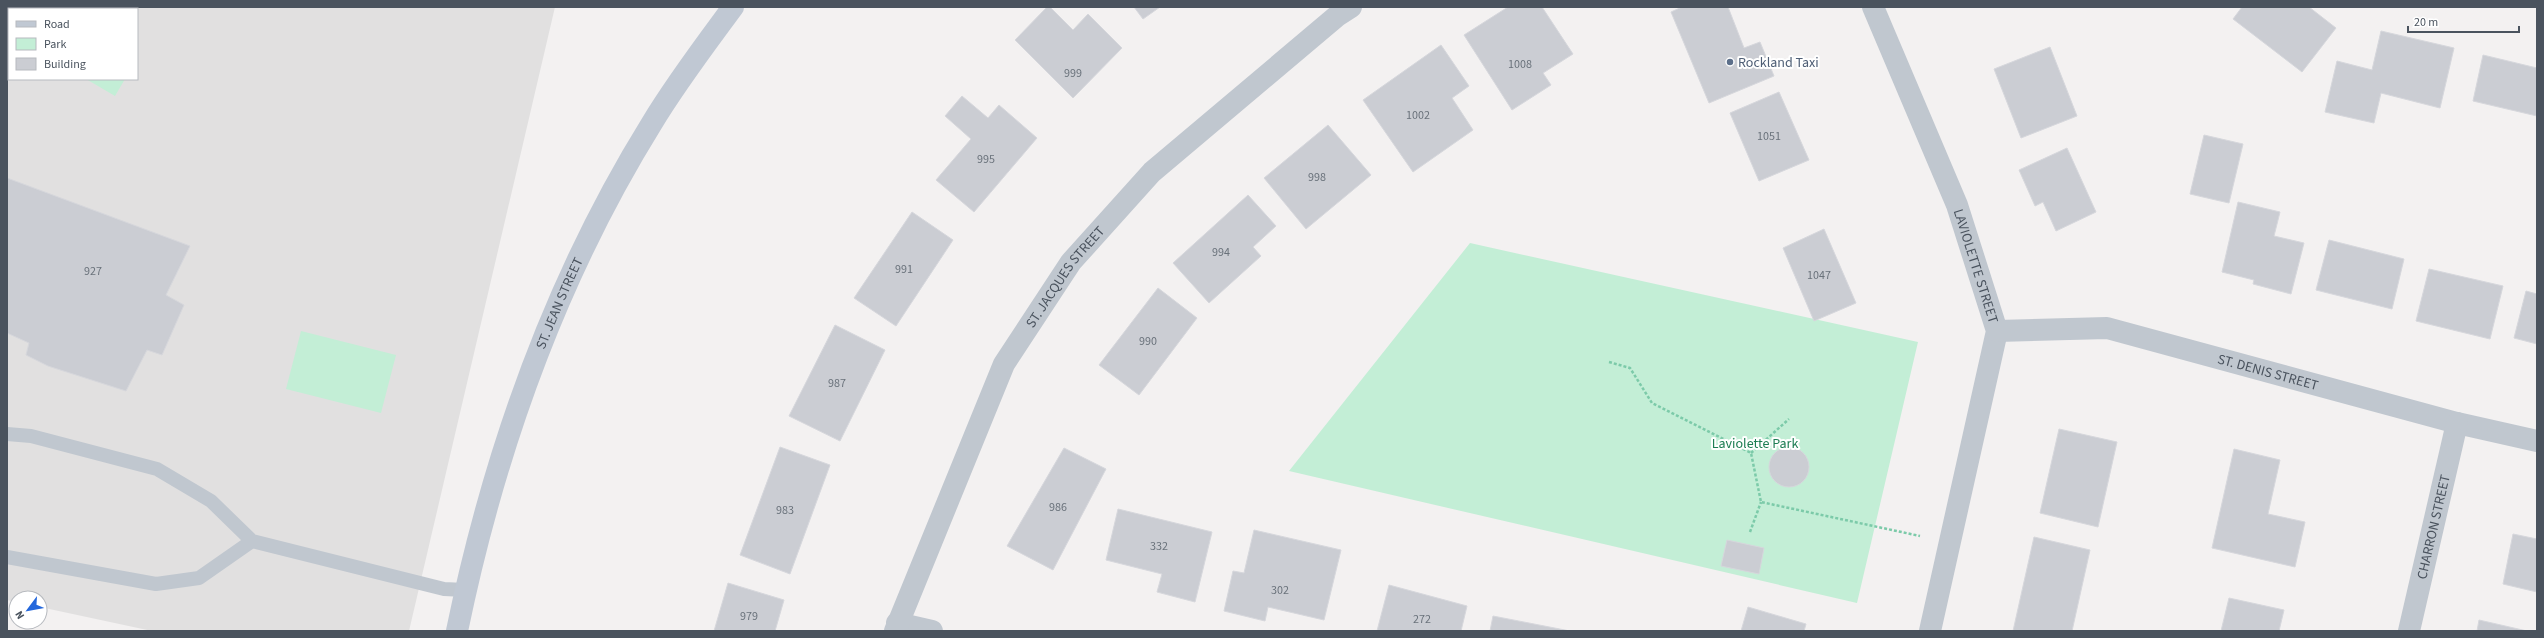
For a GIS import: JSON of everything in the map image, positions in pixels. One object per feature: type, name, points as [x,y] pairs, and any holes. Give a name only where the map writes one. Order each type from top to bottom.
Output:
[{"type":"main road","name":"ST. JEAN STREET","points":[[457,631],[465,590],[488,499],[524,385],[576,263],[652,123],[733,7]]},
{"type":"street","name":"ST. JACQUES STREET","points":[[896,627],[1004,364],[1071,262],[1152,172],[1337,16],[1351,7]]},
{"type":"street","name":"LAVIOLETTE STREET","points":[[1873,7],[1957,205],[1997,331],[1930,631]]},
{"type":"street","name":"ST. DENIS STREET","points":[[1997,331],[2107,328],[2457,423],[2537,441]]},
{"type":"street","name":"CHARRON STREET","points":[[2409,631],[2457,423]]},
{"type":"street","points":[[896,627],[932,631]]},
{"type":"lane","points":[[7,434],[31,436],[157,469],[211,501],[252,541],[444,589],[465,590]]},
{"type":"lane","points":[[7,558],[156,584],[199,578],[252,541]]},
{"type":"path","points":[[1609,362],[1630,368],[1652,403],[1752,453]]},
{"type":"path","points":[[1752,453],[1789,419]]},
{"type":"path","points":[[1750,532],[1761,502],[1752,453]]},
{"type":"path","points":[[1761,502],[1950,542]]},
{"type":"shaded area","points":[[7,7],[555,7],[409,631],[152,631],[48,609],[48,590],[8,590],[7,600]]},
{"type":"green space","points":[[88,80],[124,80],[115,96]]},
{"type":"green space","name":"Laviolette Park","points":[[1470,243],[1918,342],[1857,603],[1289,471]]},
{"type":"green space","points":[[301,331],[396,355],[381,413],[286,389]]},
{"type":"building","points":[[1047,7],[1050,7],[1073,30],[1088,14],[1122,48],[1073,98],[1015,40]]},
{"type":"building","points":[[1134,7],[1160,7],[1143,19]]},
{"type":"building","points":[[1508,7],[1542,7],[1573,54],[1543,73],[1551,85],[1512,110],[1464,35]]},
{"type":"building","name":"Rockland Taxi","points":[[1682,7],[1728,7],[1744,48],[1760,42],[1774,76],[1709,103],[1671,12]]},
{"type":"building","points":[[2242,7],[2309,7],[2336,28],[2302,72],[2233,19]]},
{"type":"building","points":[[2381,31],[2454,48],[2440,108],[2381,93],[2374,123],[2325,112],[2337,61],[2372,70]]},
{"type":"building","points":[[1441,45],[1469,86],[1452,98],[1473,130],[1413,172],[1363,100]]},
{"type":"building","points":[[2050,47],[2077,116],[2021,138],[1994,69]]},
{"type":"building","points":[[2483,55],[2537,68],[2537,116],[2473,101]]},
{"type":"building","points":[[1779,92],[1809,160],[1759,181],[1730,113]]},
{"type":"building","points":[[962,96],[988,118],[999,105],[1037,138],[974,212],[936,180],[971,139],[945,116]]},
{"type":"building","points":[[1328,125],[1371,175],[1306,229],[1264,178]]},
{"type":"building","points":[[2204,135],[2243,144],[2229,203],[2190,194]]},
{"type":"building","points":[[2067,148],[2096,212],[2056,231],[2043,202],[2035,206],[2019,170]]},
{"type":"building","points":[[7,178],[190,246],[166,295],[184,305],[162,355],[147,350],[126,391],[48,366],[26,355],[29,343],[7,333]]},
{"type":"building","points":[[1248,195],[1276,226],[1253,247],[1261,256],[1209,303],[1173,263]]},
{"type":"building","points":[[2238,202],[2280,212],[2274,236],[2304,243],[2291,294],[2253,284],[2254,280],[2222,272]]},
{"type":"building","points":[[912,212],[953,240],[896,326],[854,298]]},
{"type":"building","points":[[1824,229],[1856,303],[1814,321],[1783,248]]},
{"type":"building","points":[[2329,240],[2404,259],[2392,309],[2316,290]]},
{"type":"building","points":[[2429,269],[2503,286],[2490,339],[2416,321]]},
{"type":"building","points":[[1158,288],[1197,318],[1139,395],[1099,365]]},
{"type":"building","points":[[2526,291],[2537,294],[2537,344],[2514,338]]},
{"type":"building","points":[[835,325],[885,350],[840,441],[789,416]]},
{"type":"building","points":[[2059,429],[2117,442],[2098,527],[2040,513]]},
{"type":"building","points":[[780,447],[830,465],[790,574],[740,555]]},
{"type":"building","points":[[1793,447],[1800,450],[1806,456],[1809,467],[1808,475],[1800,484],[1793,487],[1785,487],[1778,484],[1770,475],[1769,463],[1772,456],[1781,448]]},
{"type":"building","points":[[1064,448],[1106,469],[1053,570],[1007,546]]},
{"type":"building","points":[[2234,449],[2280,460],[2268,514],[2305,522],[2295,567],[2212,548]]},
{"type":"building","points":[[1118,509],[1212,532],[1195,602],[1157,592],[1162,574],[1106,560]]},
{"type":"building","points":[[1254,530],[1341,550],[1324,620],[1268,607],[1265,621],[1224,611],[1233,571],[1244,573]]},
{"type":"building","points":[[2513,534],[2537,539],[2537,592],[2503,584]]},
{"type":"building","points":[[2034,537],[2090,550],[2072,631],[2013,631]]},
{"type":"building","points":[[1727,540],[1764,548],[1759,574],[1721,566]]},
{"type":"building","points":[[728,583],[784,600],[775,631],[714,631]]},
{"type":"building","points":[[1389,585],[1467,606],[1461,631],[1377,631]]},
{"type":"building","points":[[2229,598],[2284,610],[2279,631],[2221,631]]},
{"type":"building","points":[[1748,607],[1806,624],[1804,631],[1741,631]]},
{"type":"building","points":[[1493,616],[1570,631],[1490,631]]},
{"type":"building","points":[[2479,620],[2527,631],[2477,631]]},
{"type":"place","name":"Rockland Taxi","points":[[1730,62]]}]
